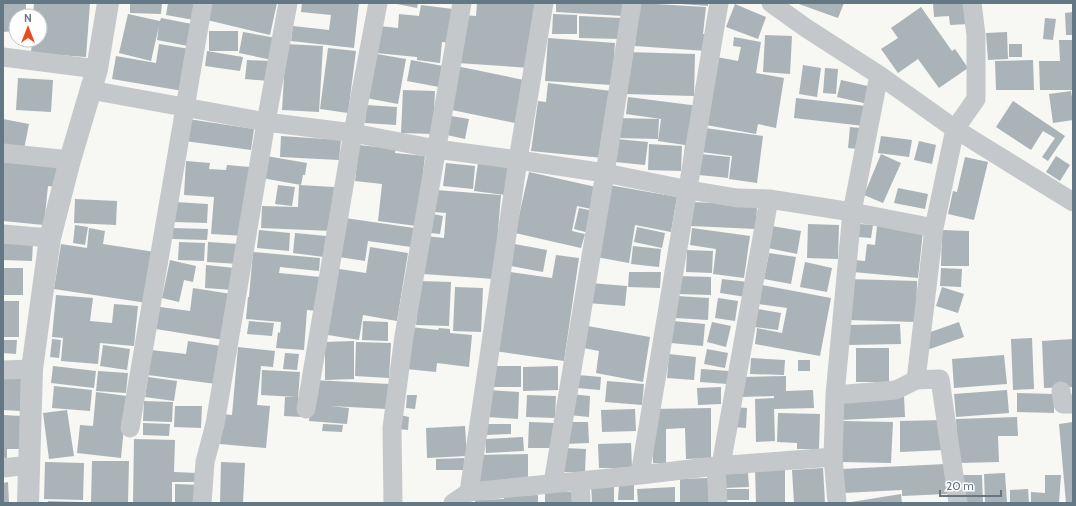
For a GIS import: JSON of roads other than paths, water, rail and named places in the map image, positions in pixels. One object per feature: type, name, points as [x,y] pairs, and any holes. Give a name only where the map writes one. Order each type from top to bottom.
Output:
[{"type":"street","points":[[28,503],[32,369],[50,238],[70,160],[97,69],[108,3]]},
{"type":"street","points":[[130,428],[203,3]]},
{"type":"street","points":[[202,503],[205,462],[215,424],[266,122],[288,3]]},
{"type":"street","points":[[306,409],[353,133],[378,3]]},
{"type":"street","points":[[393,503],[392,428],[404,336],[462,3]]},
{"type":"street","points":[[469,492],[518,160],[544,3]]},
{"type":"street","points":[[552,483],[605,173],[632,3]]},
{"type":"street","points":[[640,475],[689,190],[719,3]]},
{"type":"street","points":[[771,3],[806,28],[879,75],[955,129],[1073,202]]},
{"type":"street","points":[[916,380],[934,228],[955,129],[976,99],[976,35],[972,3]]},
{"type":"street","points":[[3,57],[97,69]]},
{"type":"street","points":[[837,503],[833,457],[835,395],[852,212],[879,75]]},
{"type":"street","points":[[90,90],[266,122],[353,133],[436,149],[605,173],[737,198],[769,199],[852,212],[934,228]]},
{"type":"street","points":[[3,153],[70,160]]},
{"type":"street","points":[[718,503],[718,466],[769,199]]},
{"type":"street","points":[[3,234],[50,238]]},
{"type":"street","points":[[3,370],[32,369]]},
{"type":"street","points":[[835,395],[896,390],[916,380],[940,380],[958,503]]},
{"type":"street","points":[[453,503],[469,492],[552,483],[580,482],[718,466],[833,457]]},
{"type":"street","points":[[3,468],[29,465]]},
{"type":"street","points":[[580,482],[581,503]]}]
